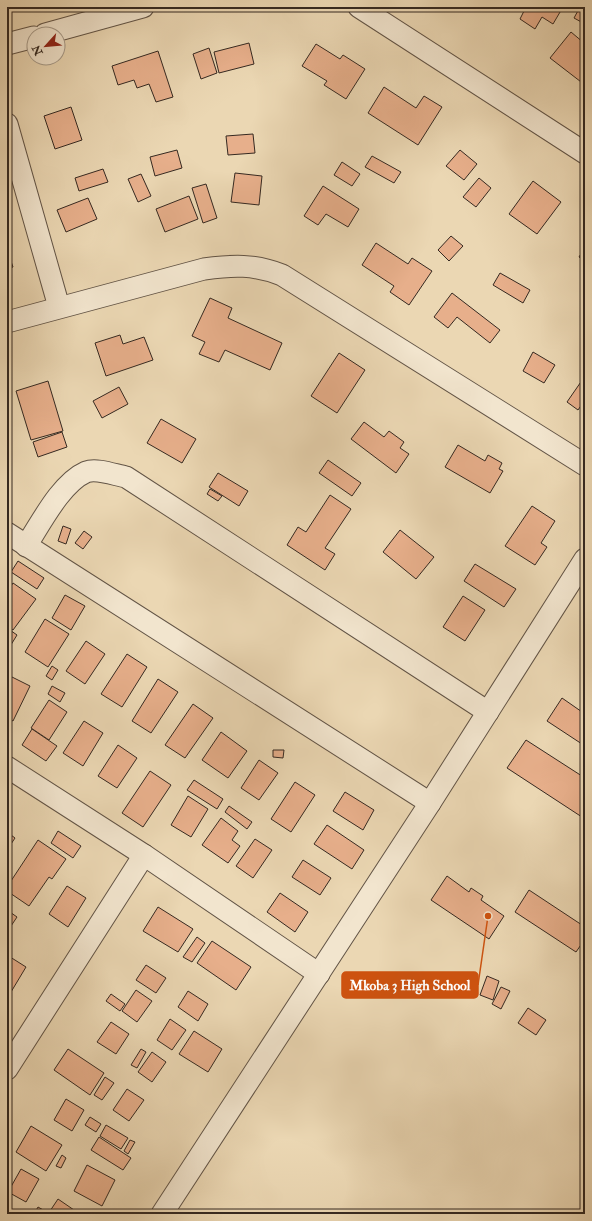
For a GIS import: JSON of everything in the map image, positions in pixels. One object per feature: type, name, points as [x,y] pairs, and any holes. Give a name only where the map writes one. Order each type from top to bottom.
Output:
[{"type":"street","points":[[66,28],[143,7]]},
{"type":"street","points":[[359,7],[585,153]]},
{"type":"street","points":[[7,44],[26,39]]},
{"type":"street","points":[[7,124],[59,307]]},
{"type":"street","points":[[7,322],[204,269],[225,266],[263,268],[282,275],[585,465]]},
{"type":"street","points":[[26,546],[57,498],[73,481],[87,472],[102,472],[126,477],[488,712]]},
{"type":"street","points":[[7,533],[430,803]]},
{"type":"street","points":[[162,1214],[430,803],[585,559]]},
{"type":"street","points":[[7,767],[144,855],[319,974]]},
{"type":"street","points":[[7,1070],[144,855]]},
{"type":"building","points":[[526,7],[563,7],[553,24],[542,17],[535,29],[520,19]]},
{"type":"building","points":[[580,7],[585,7],[585,24],[574,18]]},
{"type":"building","points":[[571,32],[584,43],[585,42],[585,85],[550,58]]},
{"type":"building","points":[[249,43],[254,64],[219,73],[214,52]]},
{"type":"building","points":[[316,44],[340,59],[343,55],[365,69],[346,99],[324,85],[327,81],[302,66]]},
{"type":"building","points":[[209,48],[217,73],[201,79],[193,54]]},
{"type":"building","points":[[158,51],[173,97],[156,102],[149,84],[137,88],[134,80],[118,85],[112,66]]},
{"type":"building","points":[[384,87],[416,108],[424,96],[442,107],[418,145],[368,113]]},
{"type":"building","points":[[71,107],[82,140],[55,149],[44,116]]},
{"type":"building","points":[[253,134],[255,153],[228,155],[226,136]]},
{"type":"building","points":[[177,150],[182,168],[155,176],[150,157]]},
{"type":"building","points":[[460,150],[477,164],[464,180],[446,166]]},
{"type":"building","points":[[372,156],[401,172],[394,183],[365,167]]},
{"type":"building","points":[[342,162],[360,174],[352,186],[334,175]]},
{"type":"building","points":[[103,169],[108,182],[79,191],[75,178]]},
{"type":"building","points":[[235,173],[262,176],[259,205],[231,202]]},
{"type":"building","points":[[141,174],[151,196],[138,202],[128,179]]},
{"type":"building","points":[[479,178],[491,188],[476,207],[463,197]]},
{"type":"building","points":[[533,181],[561,202],[537,234],[509,214]]},
{"type":"building","points":[[206,184],[217,218],[203,223],[192,188]]},
{"type":"building","points":[[323,186],[359,209],[348,227],[326,214],[318,225],[304,216]]},
{"type":"building","points":[[189,196],[198,219],[165,232],[156,209]]},
{"type":"building","points":[[88,198],[97,219],[66,232],[57,210]]},
{"type":"building","points":[[451,236],[463,246],[449,261],[438,250]]},
{"type":"building","points":[[376,243],[408,264],[412,258],[432,271],[409,305],[390,292],[394,286],[362,265]]},
{"type":"building","points":[[585,247],[585,261],[579,257]]},
{"type":"building","points":[[7,250],[13,267],[7,269]]},
{"type":"building","points":[[500,273],[530,290],[523,303],[493,285]]},
{"type":"building","points":[[452,293],[500,330],[490,343],[457,317],[448,328],[434,317]]},
{"type":"building","points":[[210,298],[232,308],[228,318],[282,343],[270,370],[225,350],[219,362],[199,354],[205,342],[192,336]]},
{"type":"building","points":[[120,335],[123,344],[144,337],[153,360],[106,376],[95,343]]},
{"type":"building","points":[[533,352],[555,365],[544,383],[523,371]]},
{"type":"building","points":[[339,353],[365,370],[337,413],[311,396]]},
{"type":"building","points":[[585,376],[585,400],[578,410],[567,402]]},
{"type":"building","points":[[48,381],[63,431],[31,440],[16,391]]},
{"type":"building","points":[[119,387],[128,404],[102,418],[93,401]]},
{"type":"building","points":[[161,419],[196,439],[182,463],[147,443]]},
{"type":"building","points":[[364,422],[384,437],[389,431],[404,442],[400,448],[409,454],[396,473],[351,439]]},
{"type":"building","points":[[62,432],[67,447],[38,457],[33,442]]},
{"type":"building","points":[[458,445],[485,461],[488,455],[502,463],[499,469],[503,471],[490,493],[445,467]]},
{"type":"building","points":[[328,460],[361,483],[352,496],[319,473]]},
{"type":"building","points":[[218,473],[248,491],[239,506],[209,487]]},
{"type":"building","points":[[210,489],[222,496],[218,501],[207,494]]},
{"type":"building","points":[[330,495],[351,509],[325,548],[335,554],[325,570],[287,545],[298,527],[306,532]]},
{"type":"building","points":[[532,506],[555,521],[541,543],[547,547],[535,565],[505,546]]},
{"type":"building","points":[[63,526],[71,529],[66,544],[58,541]]},
{"type":"building","points":[[400,530],[434,557],[416,579],[383,552]]},
{"type":"building","points":[[84,531],[92,537],[83,549],[75,543]]},
{"type":"building","points":[[18,561],[44,578],[37,589],[11,572]]},
{"type":"building","points":[[475,564],[516,589],[504,607],[464,581]]},
{"type":"building","points":[[13,583],[36,599],[13,630],[7,626],[7,592]]},
{"type":"building","points":[[65,595],[85,606],[71,630],[52,618]]},
{"type":"building","points":[[463,596],[485,610],[465,641],[443,627]]},
{"type":"building","points":[[45,619],[69,634],[48,667],[25,652]]},
{"type":"building","points":[[7,628],[17,635],[9,648],[7,647]]},
{"type":"building","points":[[86,641],[105,654],[85,684],[66,671]]},
{"type":"building","points":[[127,654],[147,667],[122,707],[101,694]]},
{"type":"building","points":[[52,666],[58,670],[52,680],[46,676]]},
{"type":"building","points":[[8,675],[30,686],[13,721],[7,718]]},
{"type":"building","points":[[158,679],[178,692],[151,733],[132,721]]},
{"type":"building","points":[[52,686],[65,693],[60,702],[48,694]]},
{"type":"building","points":[[562,698],[585,714],[585,746],[547,721]]},
{"type":"building","points":[[49,700],[67,712],[49,740],[31,728]]},
{"type":"building","points":[[193,704],[213,718],[185,758],[165,745]]},
{"type":"building","points":[[84,721],[103,733],[83,766],[63,753]]},
{"type":"building","points":[[32,729],[57,746],[46,761],[22,745]]},
{"type":"building","points":[[221,732],[247,751],[228,778],[202,760]]},
{"type":"building","points":[[526,740],[585,778],[585,819],[507,768]]},
{"type":"building","points":[[118,745],[137,758],[117,788],[98,776]]},
{"type":"building","points":[[273,750],[284,750],[283,758],[273,757]]},
{"type":"building","points":[[259,760],[278,773],[259,800],[241,788]]},
{"type":"building","points":[[150,771],[171,785],[143,827],[122,813]]},
{"type":"building","points":[[194,780],[223,799],[217,809],[187,790]]},
{"type":"building","points":[[295,782],[315,795],[291,832],[271,819]]},
{"type":"building","points":[[345,792],[374,810],[363,830],[333,811]]},
{"type":"building","points":[[188,796],[208,809],[191,837],[171,825]]},
{"type":"building","points":[[229,806],[252,822],[247,829],[225,812]]},
{"type":"building","points":[[221,818],[238,831],[232,840],[240,846],[228,863],[202,845]]},
{"type":"building","points":[[327,825],[364,850],[352,869],[314,844]]},
{"type":"building","points":[[58,831],[81,846],[73,858],[51,843]]},
{"type":"building","points":[[7,832],[15,838],[7,850]]},
{"type":"building","points":[[255,839],[272,850],[253,878],[236,866]]},
{"type":"building","points":[[38,840],[66,859],[52,879],[49,877],[29,906],[7,891],[7,887]]},
{"type":"building","points":[[303,860],[331,878],[320,895],[292,877]]},
{"type":"building","points":[[447,876],[469,892],[471,888],[483,896],[481,900],[504,916],[489,939],[431,900]]},
{"type":"building","points":[[67,886],[86,898],[68,927],[49,914]]},
{"type":"building","points":[[529,890],[585,927],[585,939],[576,952],[515,912]]},
{"type":"building","points":[[280,893],[308,912],[295,932],[267,912]]},
{"type":"building","points":[[158,907],[193,929],[178,952],[143,931]]},
{"type":"building","points":[[7,910],[17,917],[7,932]]},
{"type":"building","points":[[197,937],[205,943],[192,962],[183,957]]},
{"type":"building","points":[[212,941],[251,967],[236,990],[197,963]]},
{"type":"building","points":[[7,955],[26,967],[11,992],[7,990]]},
{"type":"building","points":[[146,965],[166,978],[156,993],[136,980]]},
{"type":"building","points":[[487,976],[499,981],[493,1000],[480,995]]},
{"type":"building","points":[[501,987],[510,991],[501,1009],[492,1004]]},
{"type":"building","points":[[136,990],[152,1001],[137,1022],[122,1011]]},
{"type":"building","points":[[188,991],[208,1004],[198,1021],[178,1007]]},
{"type":"building","points":[[111,994],[125,1004],[120,1011],[106,1001]]},
{"type":"building","points":[[528,1008],[546,1020],[536,1035],[518,1023]]},
{"type":"building","points":[[170,1019],[186,1030],[172,1050],[157,1040]]},
{"type":"building","points":[[111,1022],[129,1034],[116,1054],[97,1042]]},
{"type":"building","points":[[194,1031],[222,1049],[208,1072],[179,1054]]},
{"type":"building","points":[[68,1049],[104,1073],[90,1095],[54,1070]]},
{"type":"building","points":[[141,1049],[146,1052],[137,1068],[131,1065]]},
{"type":"building","points":[[152,1052],[166,1062],[152,1082],[138,1072]]},
{"type":"building","points":[[105,1077],[114,1083],[102,1100],[94,1095]]},
{"type":"building","points":[[127,1089],[144,1100],[129,1121],[113,1110]]},
{"type":"building","points":[[66,1099],[84,1110],[72,1131],[54,1120]]},
{"type":"building","points":[[90,1117],[101,1124],[96,1132],[85,1125]]},
{"type":"building","points":[[106,1125],[128,1138],[121,1149],[100,1136]]},
{"type":"building","points":[[31,1126],[62,1145],[46,1171],[16,1152]]},
{"type":"building","points":[[99,1137],[131,1158],[123,1170],[91,1150]]},
{"type":"building","points":[[130,1140],[135,1142],[128,1154],[124,1151]]},
{"type":"building","points":[[62,1155],[66,1158],[61,1168],[56,1166]]},
{"type":"building","points":[[87,1165],[115,1180],[102,1206],[74,1191]]},
{"type":"building","points":[[21,1169],[39,1179],[26,1202],[8,1192]]},
{"type":"building","points":[[7,1174],[11,1176],[7,1182]]},
{"type":"building","points":[[58,1199],[74,1210],[71,1214],[48,1214]]},
{"type":"building","points":[[38,1207],[45,1211],[43,1214],[34,1214]]},
{"type":"place","name":"Mkoba 3 High School","points":[[488,916]]}]
